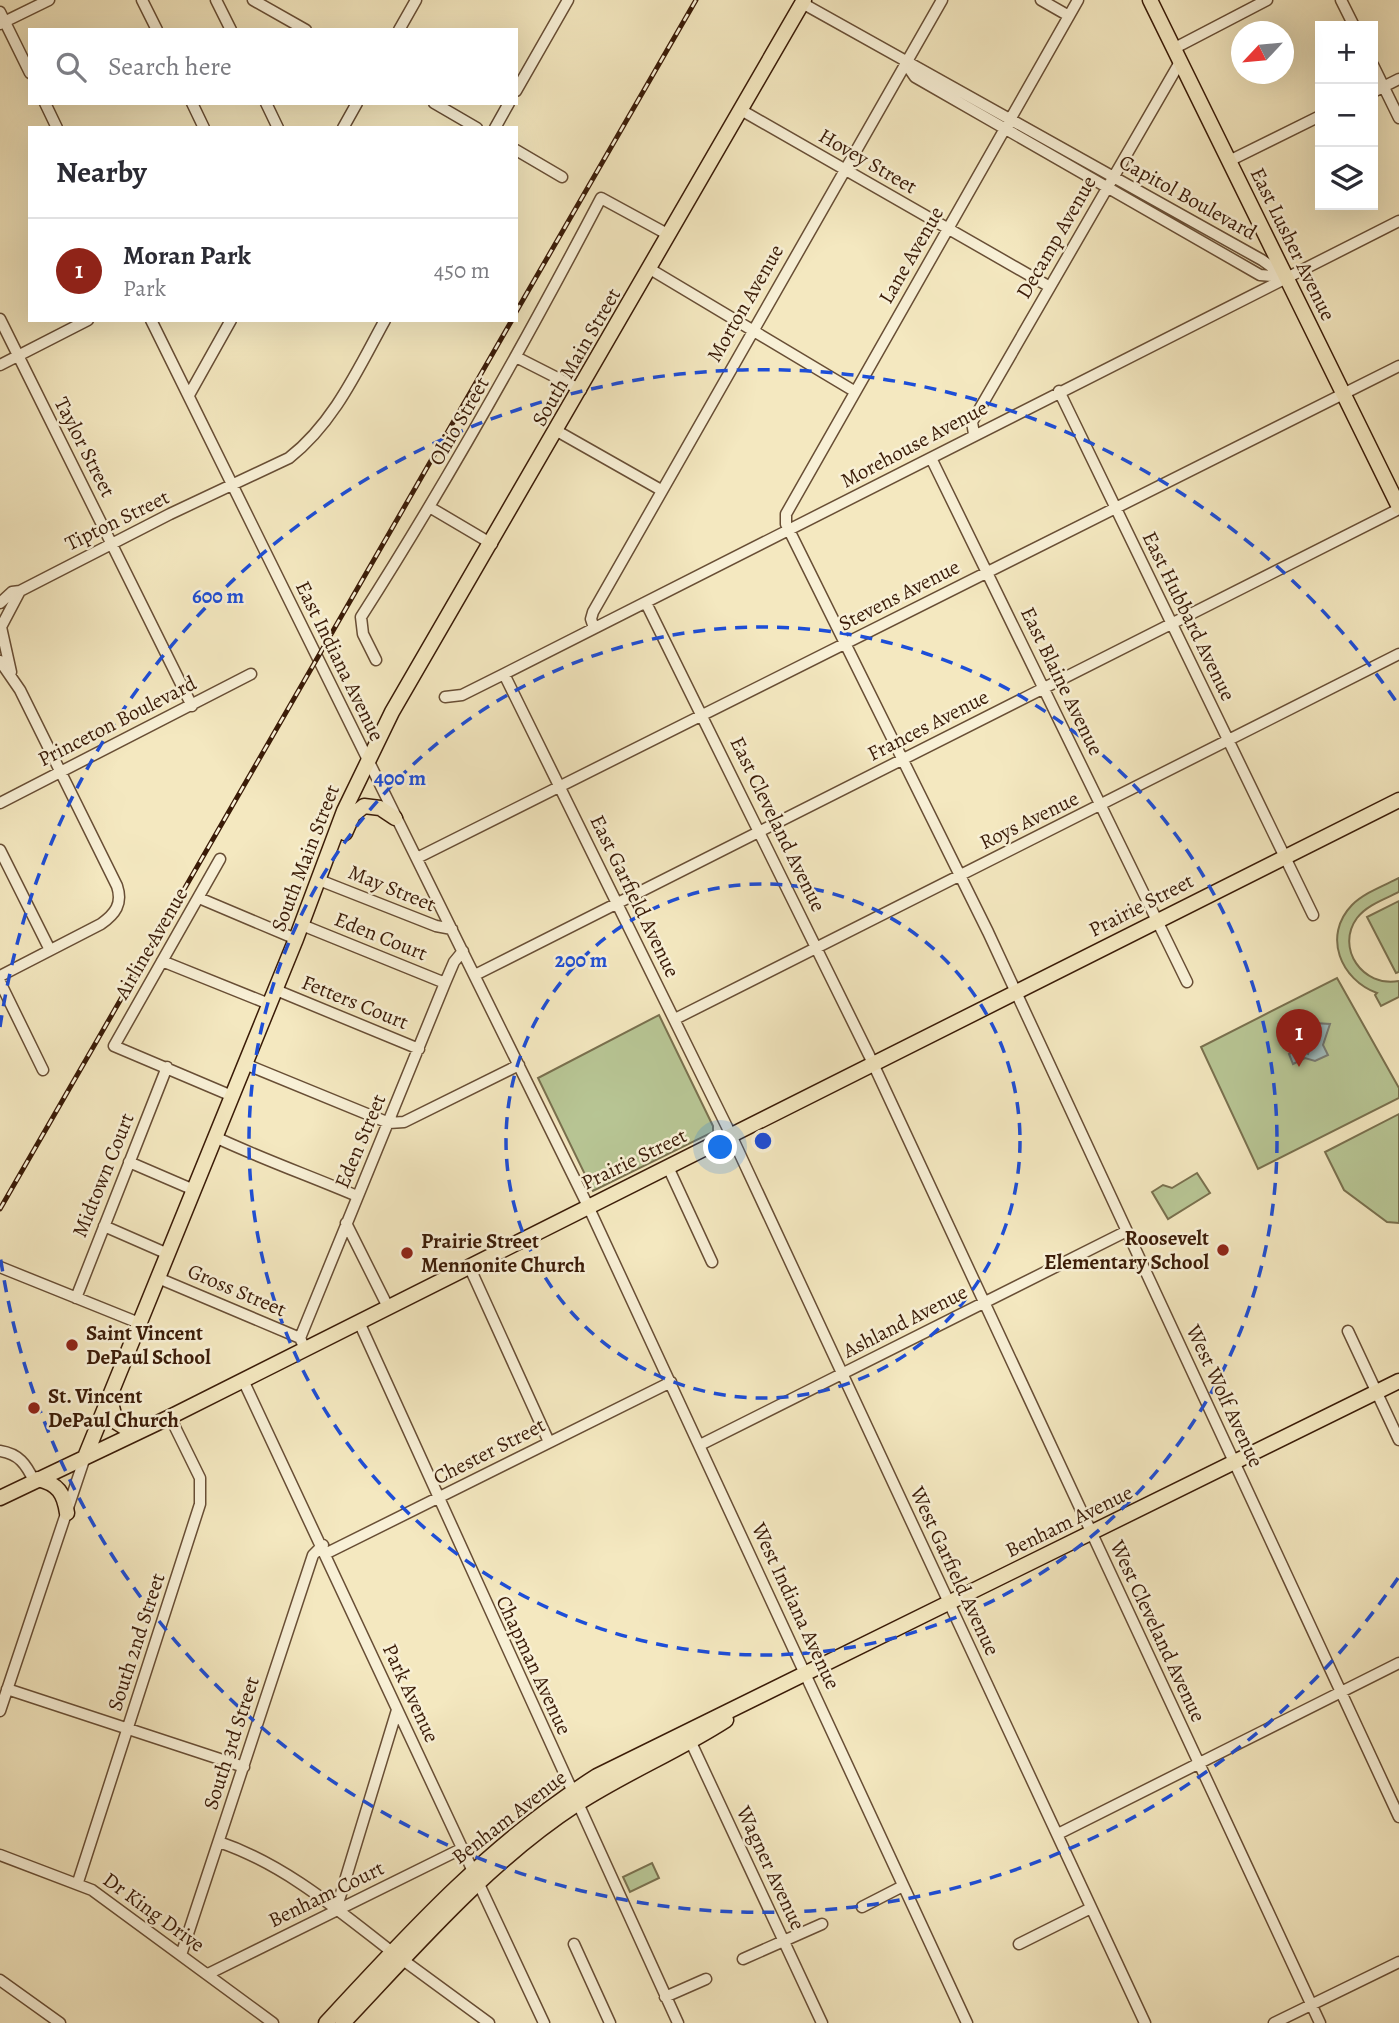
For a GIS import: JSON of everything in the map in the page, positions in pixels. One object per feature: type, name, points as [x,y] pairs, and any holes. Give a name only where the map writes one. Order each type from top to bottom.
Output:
[{"type":"main road","name":"East Lusher Avenue","points":[[1150,0],[1399,508]]},
{"type":"main road","name":"South Main Street","points":[[85,1457],[276,990],[367,759],[803,2]]},
{"type":"main road","name":"Prairie Street","points":[[0,1498],[243,1380],[303,1343],[359,1322],[1399,800]]},
{"type":"main road","points":[[330,853],[338,847],[353,815],[360,808],[380,808],[395,818]]},
{"type":"main road","name":"Benham Avenue","points":[[343,2023],[472,1870],[574,1799],[806,1675],[1399,1381]]},
{"type":"main road","points":[[110,1396],[116,1422],[129,1430],[144,1429]]},
{"type":"main road","points":[[36,1480],[49,1482],[62,1493],[66,1513]]},
{"type":"main road","name":"Benham Avenue","points":[[326,2023],[397,1956],[574,1799]]},
{"type":"street","points":[[28,69],[2,19],[49,0]]},
{"type":"street","points":[[142,0],[156,28]]},
{"type":"street","points":[[216,0],[230,28]]},
{"type":"street","points":[[253,0],[267,3],[303,28]]},
{"type":"street","points":[[400,28],[416,0]]},
{"type":"street","points":[[518,88],[568,0]]},
{"type":"street","name":"Morton Avenue","points":[[594,628],[591,619],[593,612],[942,0]]},
{"type":"street","points":[[1041,0],[1069,16]]},
{"type":"street","name":"Lane Avenue","points":[[789,530],[786,514],[1078,0]]},
{"type":"street","points":[[1177,55],[1267,0]]},
{"type":"street","points":[[1341,0],[1352,21]]},
{"type":"street","name":"Capitol Boulevard","points":[[803,2],[906,64],[919,66],[1007,124],[1110,183],[1262,260],[1286,277]]},
{"type":"street","name":"Decamp Avenue","points":[[974,434],[972,422],[1110,183],[1177,55]]},
{"type":"street","points":[[1399,79],[1378,89],[1399,118]]},
{"type":"street","points":[[46,105],[56,126]]},
{"type":"street","points":[[193,105],[203,126]]},
{"type":"street","points":[[267,105],[277,126]]},
{"type":"street","points":[[344,126],[356,105]]},
{"type":"street","points":[[438,105],[474,126]]},
{"type":"street","points":[[496,126],[508,105]]},
{"type":"street","name":"Hovey Street","points":[[741,110],[1050,287]]},
{"type":"street","points":[[1229,161],[1315,119]]},
{"type":"street","points":[[518,151],[562,177]]},
{"type":"street","name":"Ohio Street","points":[[376,660],[363,634],[361,617],[431,508],[518,358],[601,198],[669,235]]},
{"type":"street","name":"Morehouse Avenue","points":[[444,697],[462,695],[1399,221]]},
{"type":"street","points":[[650,269],[854,391]]},
{"type":"street","name":"Taylor Street","points":[[0,319],[192,706]]},
{"type":"street","points":[[0,365],[85,322]]},
{"type":"street","name":"East Indiana Avenue","points":[[152,322],[588,1206]]},
{"type":"street","points":[[188,395],[230,322]]},
{"type":"street","name":"Tipton Street","points":[[0,603],[12,592],[20,591],[112,543],[289,458],[319,430],[384,322]]},
{"type":"street","points":[[518,358],[581,390]]},
{"type":"street","name":"Stevens Avenue","points":[[417,859],[1399,366]]},
{"type":"street","name":"East Hubbard Avenue","points":[[1059,391],[1314,915]]},
{"type":"street","points":[[557,431],[661,490]]},
{"type":"street","name":"East Blaine Avenue","points":[[931,458],[1187,982]]},
{"type":"street","points":[[431,508],[492,544]]},
{"type":"street","name":"Frances Avenue","points":[[475,975],[1399,508]]},
{"type":"street","name":"West Wolf Avenue","points":[[789,530],[1016,992],[1399,1817]]},
{"type":"street","name":"Tipton Street","points":[[2,617],[20,591]]},
{"type":"street","name":"East Cleveland Avenue","points":[[646,603],[873,1064]]},
{"type":"street","points":[[0,976],[101,924],[118,908],[117,886],[12,675],[1,635],[2,617]]},
{"type":"street","name":"Roys Avenue","points":[[675,1019],[1399,654]]},
{"type":"street","points":[[0,661],[12,675]]},
{"type":"street","name":"Princeton Boulevard","points":[[0,803],[251,674]]},
{"type":"street","name":"East Garfield Avenue","points":[[504,674],[731,1135]]},
{"type":"street","points":[[0,850],[50,950]]},
{"type":"street","name":"Airline Avenue","points":[[167,1067],[114,1046],[219,859]]},
{"type":"street","name":"May Street","points":[[319,880],[436,926],[452,929]]},
{"type":"street","name":"Eden Court","points":[[199,898],[445,983]]},
{"type":"street","name":"Eden Street","points":[[303,1343],[357,1196],[454,962],[463,951]]},
{"type":"street","points":[[162,961],[269,1004]]},
{"type":"street","points":[[0,982],[43,1070]]},
{"type":"street","name":"Fetters Court","points":[[276,990],[419,1049]]},
{"type":"street","name":"West Cleveland Avenue","points":[[873,1064],[1320,2023]]},
{"type":"street","points":[[245,1065],[389,1123],[404,1122],[519,1065]]},
{"type":"street","points":[[167,1067],[232,1096]]},
{"type":"street","name":"Midtown Court","points":[[76,1298],[167,1067]]},
{"type":"street","name":"West Garfield Avenue","points":[[731,1135],[1145,2023]]},
{"type":"street","points":[[215,1138],[277,1166],[295,1170],[357,1196]]},
{"type":"street","points":[[129,1162],[194,1190]]},
{"type":"street","points":[[668,1167],[712,1262]]},
{"type":"street","name":"West Indiana Avenue","points":[[588,1206],[967,2023]]},
{"type":"street","points":[[346,1223],[388,1307]]},
{"type":"street","points":[[104,1226],[168,1254]]},
{"type":"street","name":"Ashland Avenue","points":[[700,1445],[1127,1231]]},
{"type":"street","points":[[469,1266],[549,1442]]},
{"type":"street","points":[[0,1267],[139,1323]]},
{"type":"street","name":"Gross Street","points":[[158,1278],[303,1343]]},
{"type":"street","name":"Chapman Avenue","points":[[359,1322],[678,2023]]},
{"type":"street","points":[[1348,1331],[1399,1440]]},
{"type":"street","name":"Park Avenue","points":[[243,1380],[544,2023]]},
{"type":"street","name":"Chester Street","points":[[324,1550],[439,1498],[671,1382]]},
{"type":"street","name":"South 2nd Street","points":[[78,1882],[200,1504],[200,1478],[170,1417]]},
{"type":"street","points":[[0,1451],[19,1457],[36,1480]]},
{"type":"street","name":"South Main Street","points":[[0,1711],[85,1457]]},
{"type":"street","name":"South 3rd Street","points":[[181,1955],[313,1555],[324,1550]]},
{"type":"street","points":[[1058,1834],[1399,1664]]},
{"type":"street","points":[[7,1689],[244,1767]]},
{"type":"street","points":[[336,1910],[397,1710]]},
{"type":"street","name":"Wagner Avenue","points":[[688,1736],[822,2023]]},
{"type":"street","points":[[219,1842],[249,1852],[278,1868],[489,2023]]},
{"type":"street","name":"Benham Court","points":[[208,1975],[463,1848]]},
{"type":"street","name":"Dr King Drive","points":[[0,1855],[78,1882],[273,2023]]},
{"type":"street","points":[[862,1907],[903,1886]]},
{"type":"street","points":[[1019,1944],[1091,1908]]},
{"type":"street","points":[[743,1959],[822,1924]]},
{"type":"street","points":[[574,1944],[610,2023]]},
{"type":"street","points":[[1274,2023],[1399,1962]]},
{"type":"street","points":[[665,1997],[706,1979]]},
{"type":"street","points":[[0,1980],[60,2023]]},
{"type":"green space","points":[[1399,878],[1399,892],[1361,913],[1351,930],[1349,941],[1351,953],[1364,972],[1386,982],[1399,981],[1399,997],[1381,1006],[1375,995],[1377,993],[1364,987],[1345,968],[1337,943],[1338,930],[1352,905]]},
{"type":"green space","points":[[1399,901],[1399,972],[1396,973],[1367,917]]},
{"type":"green space","points":[[1337,978],[1399,1088],[1399,1098],[1258,1169],[1201,1047]]},
{"type":"green space","points":[[659,1015],[713,1126],[713,1132],[593,1191],[538,1078]]},
{"type":"green space","points":[[1399,1114],[1399,1223],[1387,1222],[1344,1190],[1325,1152]]},
{"type":"green space","points":[[1197,1173],[1210,1193],[1168,1219],[1152,1192],[1163,1185],[1172,1188]]},
{"type":"green space","points":[[652,1863],[659,1878],[630,1892],[623,1877]]},
{"type":"water","points":[[1314,1023],[1330,1024],[1323,1045],[1328,1055],[1315,1061],[1305,1058],[1293,1064],[1289,1054],[1297,1050],[1308,1054],[1310,1048],[1297,1044],[1303,1031]]},
{"type":"railway","points":[[518,309],[696,0]]},
{"type":"railway","points":[[0,1209],[511,322]]},
{"type":"place","name":"Moran Park","points":[[1299,1067]]},
{"type":"place","name":"Roosevelt Elementary School","points":[[1223,1250]]},
{"type":"place","name":"Prairie Street Mennonite Church","points":[[407,1253]]},
{"type":"place","name":"Saint Vincent DePaul School","points":[[72,1345]]},
{"type":"place","name":"St. Vincent DePaul Church","points":[[34,1408]]}]
